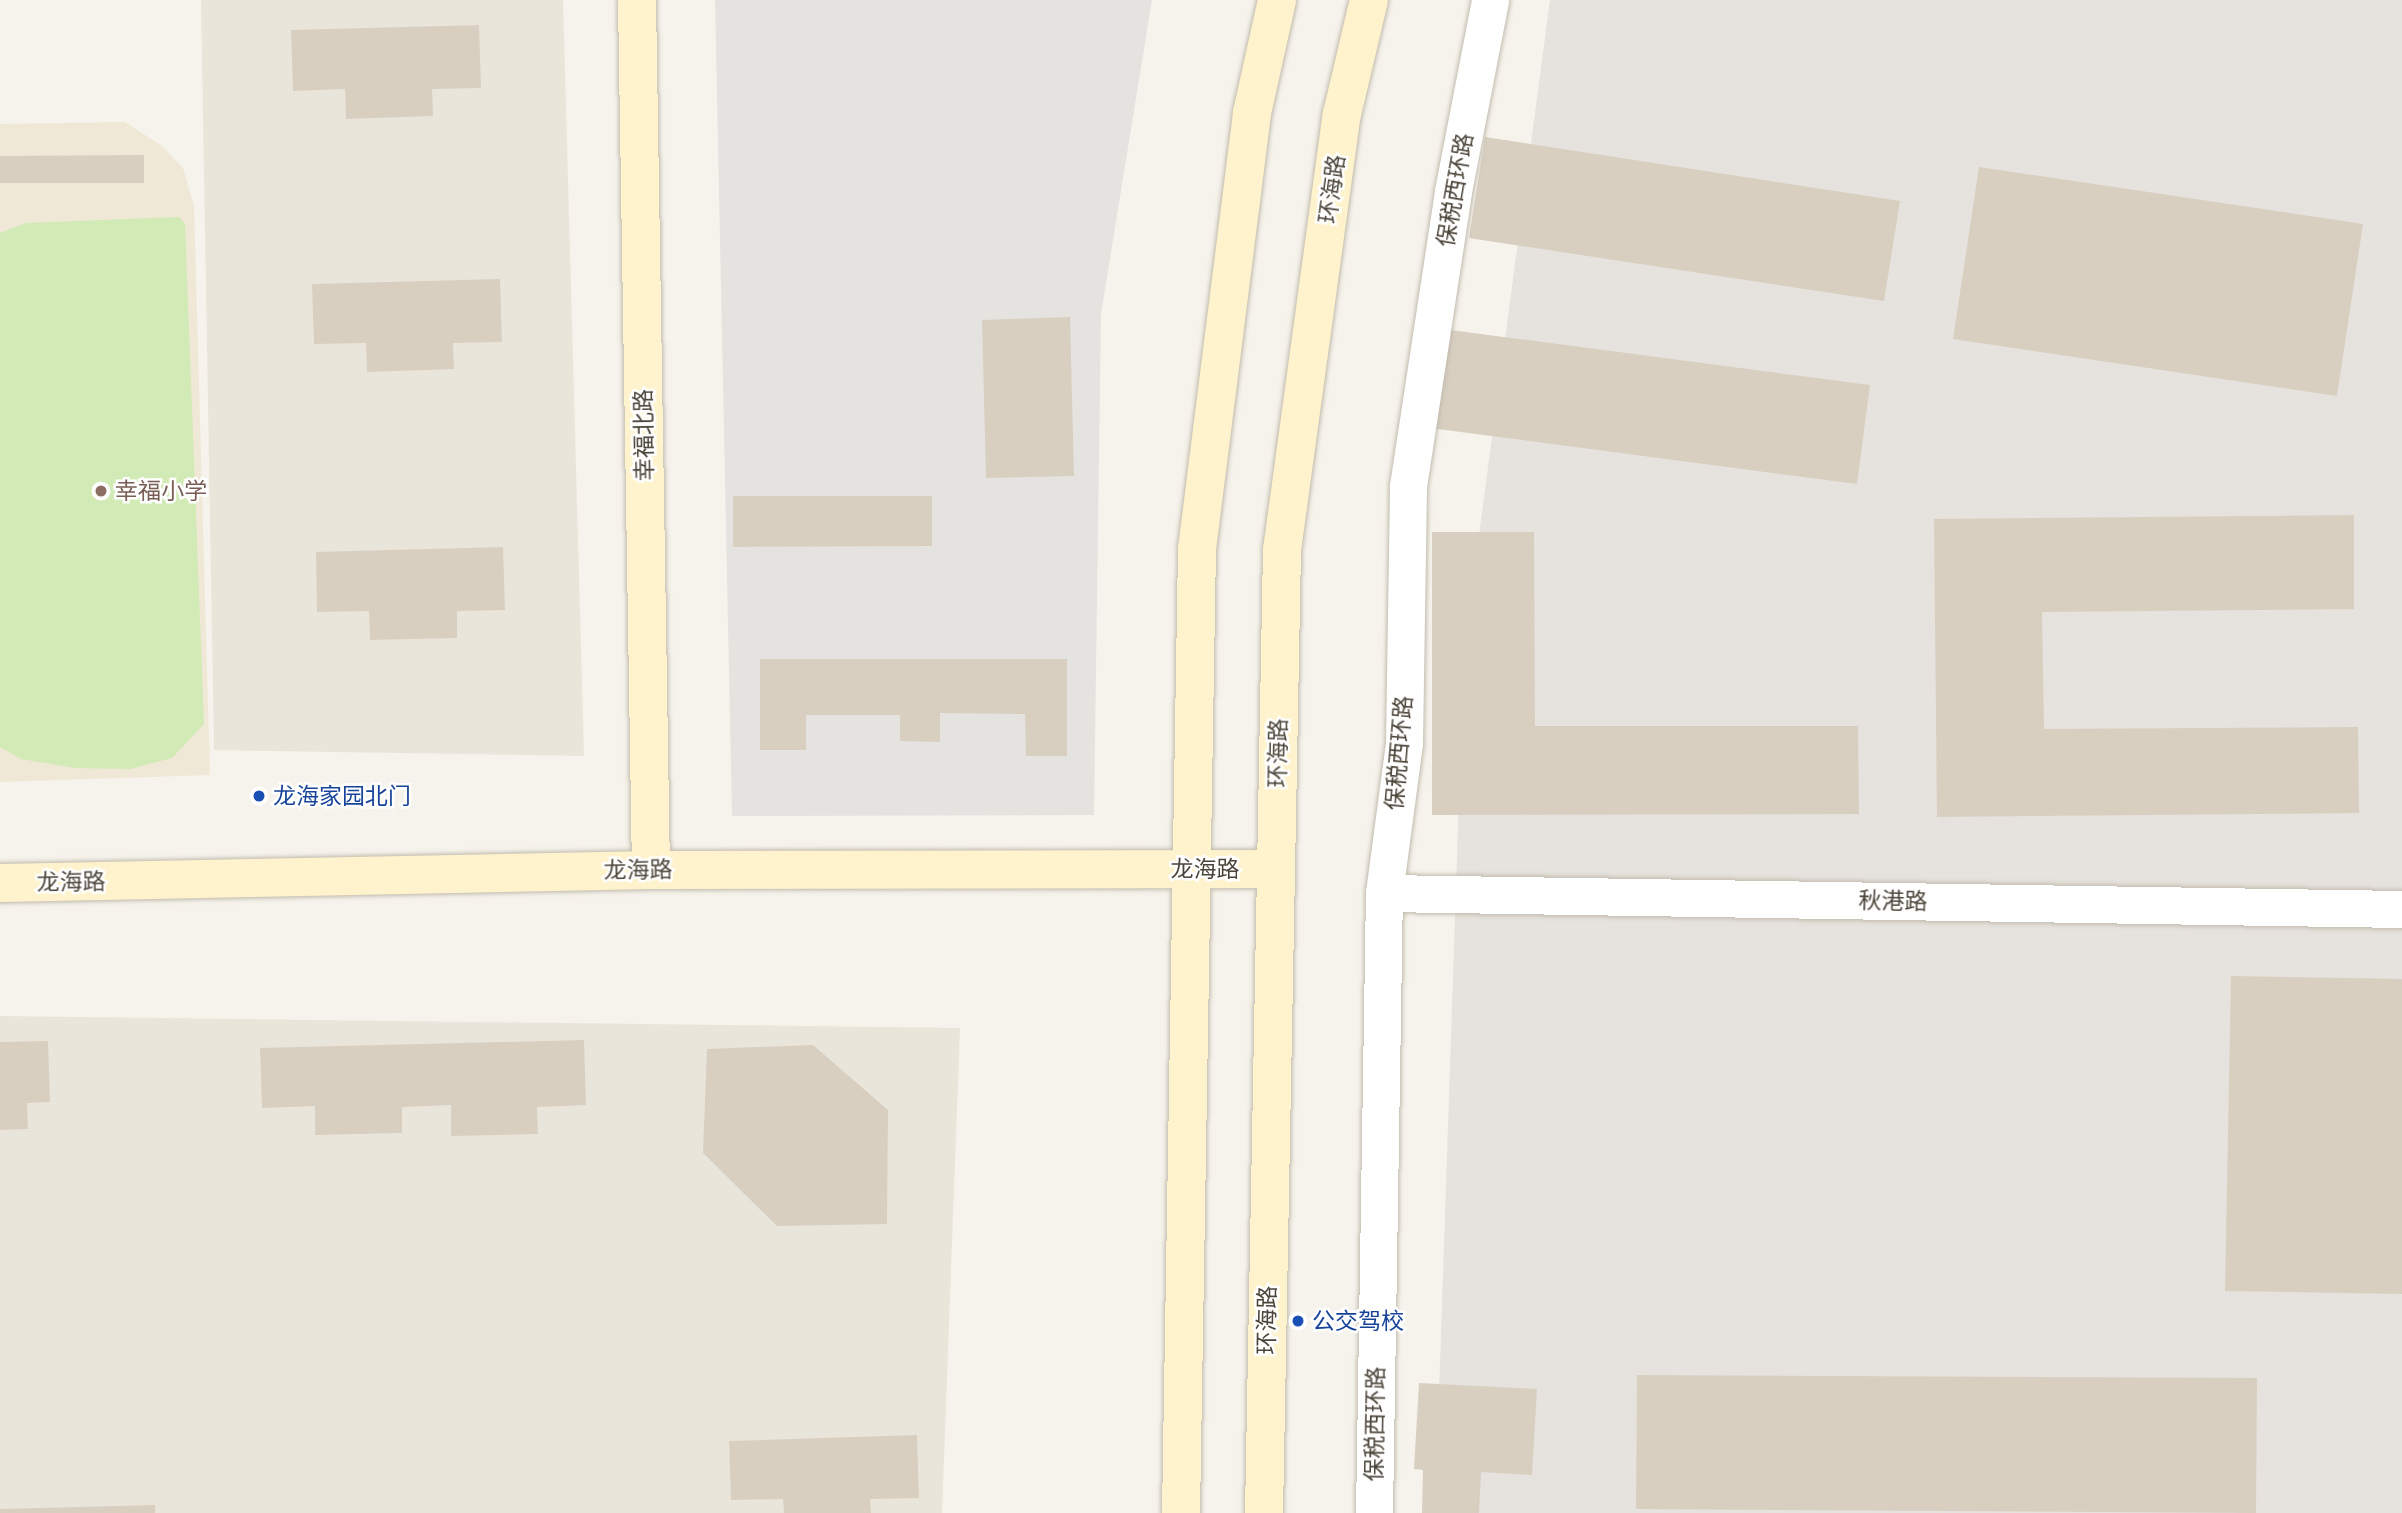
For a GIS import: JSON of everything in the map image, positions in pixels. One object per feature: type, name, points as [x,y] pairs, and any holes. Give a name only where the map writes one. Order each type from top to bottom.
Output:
[{"type":"main road","name":"幸福北路","points":[[637,0],[651,870]]},
{"type":"main road","points":[[1181,1513],[1198,549],[1252,113],[1277,0]]},
{"type":"main road","name":"环海路","points":[[1264,1513],[1282,550],[1342,114],[1369,0]]},
{"type":"main road","name":"龙海路","points":[[0,883],[651,870],[1276,869]]},
{"type":"street","name":"保税西环路","points":[[1374,1513],[1384,893],[1404,743],[1408,486],[1453,191],[1490,0]]},
{"type":"street","name":"秋港路","points":[[1384,893],[2402,909]]},
{"type":"shaded area","points":[[201,0],[563,0],[584,756],[214,750]]},
{"type":"shaded area","points":[[715,0],[1152,0],[1101,314],[1094,815],[732,816]]},
{"type":"shaded area","points":[[1550,0],[2402,0],[2402,1513],[1435,1513],[1464,648]]},
{"type":"shaded area","name":"幸福小学","points":[[125,122],[162,146],[183,168],[194,206],[210,775],[0,782],[0,124]]},
{"type":"shaded area","points":[[0,1016],[960,1028],[942,1513],[0,1513]]},
{"type":"green space","name":"幸福小学","points":[[179,217],[185,224],[204,724],[172,758],[130,769],[75,768],[21,759],[0,747],[0,233],[26,223]]},
{"type":"building","points":[[479,25],[481,88],[432,89],[433,116],[346,119],[345,89],[293,91],[291,30]]},
{"type":"building","points":[[1485,137],[1900,201],[1884,301],[1469,238]]},
{"type":"building","points":[[144,155],[144,183],[0,183],[0,156]]},
{"type":"building","points":[[1979,167],[2363,224],[2337,396],[1953,339]]},
{"type":"building","points":[[500,279],[502,342],[453,343],[454,369],[367,372],[366,343],[314,344],[312,284]]},
{"type":"building","points":[[1070,317],[1074,476],[986,478],[982,320]]},
{"type":"building","points":[[1443,329],[1870,385],[1857,484],[1430,428]]},
{"type":"building","points":[[733,496],[932,496],[932,546],[733,547]]},
{"type":"building","points":[[2354,515],[2354,609],[2042,612],[2044,729],[2358,727],[2359,813],[1937,817],[1934,519]]},
{"type":"building","points":[[1432,532],[1534,532],[1535,726],[1858,726],[1859,814],[1432,815]]},
{"type":"building","points":[[503,547],[505,610],[457,611],[457,638],[370,640],[369,611],[317,612],[316,552]]},
{"type":"building","points":[[760,659],[1067,659],[1067,756],[1026,756],[1025,714],[940,713],[940,742],[900,741],[900,715],[806,715],[806,750],[760,750]]},
{"type":"building","points":[[2231,976],[2402,979],[2402,1294],[2225,1291]]},
{"type":"building","points":[[584,1040],[586,1105],[537,1107],[538,1134],[451,1136],[451,1105],[402,1107],[402,1133],[315,1135],[315,1106],[262,1108],[260,1048]]},
{"type":"building","points":[[48,1041],[50,1102],[27,1103],[28,1129],[0,1130],[0,1042]]},
{"type":"building","points":[[813,1045],[888,1110],[887,1224],[777,1226],[703,1153],[707,1049]]},
{"type":"building","points":[[1637,1375],[2257,1378],[2256,1513],[1636,1509]]},
{"type":"building","points":[[1419,1383],[1537,1389],[1532,1475],[1481,1472],[1479,1513],[1422,1513],[1423,1470],[1414,1469]]},
{"type":"building","points":[[917,1435],[919,1498],[870,1499],[871,1513],[784,1513],[783,1499],[731,1500],[729,1441]]},
{"type":"building","points":[[155,1505],[155,1513],[0,1513],[0,1509]]},
{"type":"place","name":"幸福小学","points":[[101,491]]},
{"type":"place","name":"龙海家园北门","points":[[259,796]]},
{"type":"place","name":"公交驾校","points":[[1298,1321]]}]
